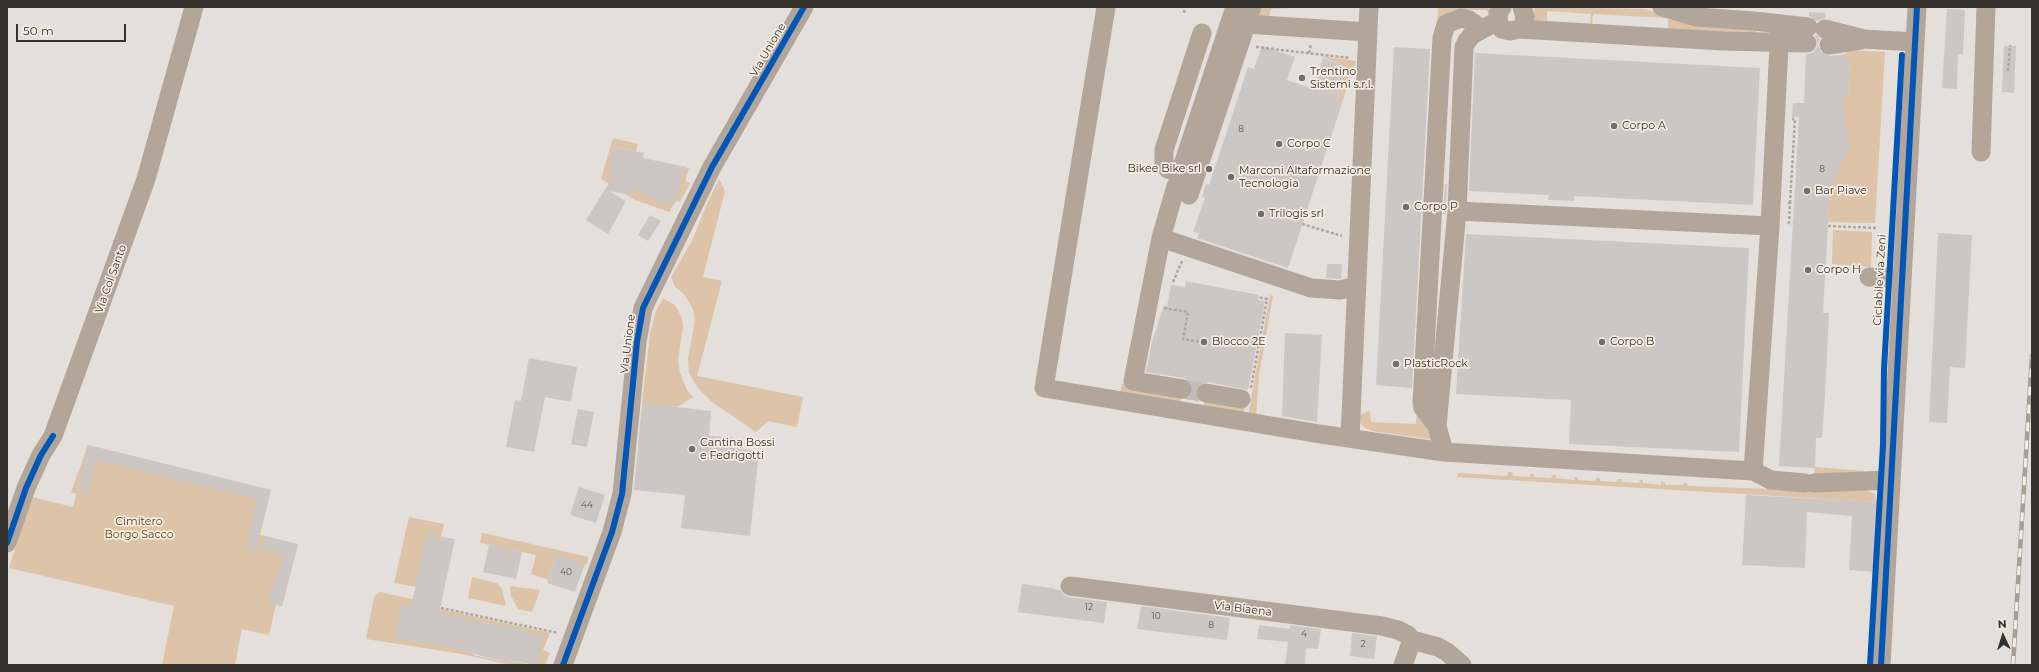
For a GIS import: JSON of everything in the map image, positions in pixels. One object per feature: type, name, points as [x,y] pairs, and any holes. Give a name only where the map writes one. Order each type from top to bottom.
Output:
[{"type":"street","name":"Via Col Santo","points":[[7,543],[26,488],[53,436],[146,179],[194,7]]},
{"type":"street","name":"Via Unione","points":[[563,665],[612,532],[622,494],[637,342],[643,308],[712,167],[804,7]]},
{"type":"street","points":[[1106,7],[1044,388],[1192,397],[1246,396]]},
{"type":"street","points":[[1235,7],[1180,183],[1161,238],[1133,381],[1350,438],[1444,452],[1753,471],[1770,480],[1810,483],[1891,480]]},
{"type":"street","points":[[1350,438],[1348,324],[1356,286],[1369,7]]},
{"type":"street","points":[[1519,29],[1523,26],[1525,17],[1522,7]]},
{"type":"street","points":[[1662,7],[1696,17],[1759,21],[1780,34]]},
{"type":"street","points":[[1881,665],[1917,7]]},
{"type":"street","points":[[1981,152],[1986,7]]},
{"type":"street","points":[[1444,452],[1437,426],[1457,211],[1464,56],[1467,41],[1476,32],[1500,14],[1502,29],[1510,31],[1519,29],[1780,34],[1915,42]]},
{"type":"street","points":[[1180,183],[1249,16],[1368,32]]},
{"type":"street","points":[[1437,426],[1423,408],[1422,402],[1442,38],[1446,24],[1461,18],[1469,20],[1476,25],[1476,32]]},
{"type":"street","points":[[1180,183],[1164,164],[1164,150],[1202,33]]},
{"type":"street","points":[[1753,471],[1770,226],[1780,34]]},
{"type":"street","points":[[1457,211],[1770,226]]},
{"type":"street","points":[[1161,238],[1311,288],[1340,290],[1356,286]]},
{"type":"street","points":[[1869,277],[1902,278]]},
{"type":"street","name":"Via Biaena","points":[[1070,586],[1382,626],[1398,630],[1408,635],[1412,640],[1438,647],[1447,652],[1462,665]]},
{"type":"street","points":[[1403,665],[1412,640]]},
{"type":"path","points":[[1184,13],[1185,7]]},
{"type":"path","points":[[2008,70],[2010,45]]},
{"type":"path","points":[[1252,46],[1352,58]]},
{"type":"path","points":[[1302,224],[1349,238]]},
{"type":"path","points":[[1828,226],[1876,228]]},
{"type":"path","points":[[1246,396],[1267,299],[1258,297]]},
{"type":"path","points":[[1163,308],[1188,312],[1183,339],[1211,344]]},
{"type":"path","points":[[441,608],[560,634]]},
{"type":"green space","points":[[1260,7],[1311,7],[1271,9],[1268,20],[1258,19]]},
{"type":"green space","points":[[1414,7],[1496,7],[1490,14],[1486,10],[1460,10],[1437,32],[1438,8]]},
{"type":"green space","points":[[1534,7],[1645,9],[1709,27],[1756,30],[1756,32],[1668,30],[1668,18],[1593,14],[1592,25],[1590,25],[1591,14],[1547,11],[1547,22],[1534,21]]},
{"type":"green space","points":[[1846,50],[1885,52],[1875,223],[1828,222],[1830,187],[1846,154],[1849,142],[1841,102],[1844,97],[1848,97],[1850,62],[1845,62]]},
{"type":"green space","points":[[1320,56],[1356,61],[1342,103],[1336,101],[1348,67]]},
{"type":"green space","points":[[613,138],[638,144],[636,151],[614,147],[609,174],[624,177],[689,168],[685,181],[690,183],[680,202],[676,201],[669,212],[635,200],[601,179]]},
{"type":"green space","points":[[719,179],[725,191],[703,277],[722,281],[697,376],[803,397],[797,427],[768,421],[756,432],[712,402],[697,387],[689,373],[688,359],[695,320],[693,309],[684,294],[675,287],[671,277],[692,241]]},
{"type":"green space","points":[[1833,230],[1872,232],[1871,267],[1832,264]]},
{"type":"green space","points":[[1270,295],[1273,296],[1259,375],[1256,418],[1248,416]]},
{"type":"green space","points":[[663,298],[675,305],[682,318],[683,327],[678,360],[680,373],[687,390],[693,397],[677,407],[642,403],[650,334],[656,311]]},
{"type":"green space","points":[[1122,384],[1181,395],[1180,404],[1120,393]]},
{"type":"green space","points":[[1205,399],[1245,406],[1243,415],[1203,408]]},
{"type":"green space","points":[[1417,406],[1436,440],[1372,431],[1365,428],[1359,422],[1360,415],[1370,411],[1371,422],[1416,424]]},
{"type":"green space","name":"Cimitero Borgo Sacco","points":[[88,445],[271,490],[260,535],[298,544],[282,606],[276,605],[269,635],[242,629],[235,665],[162,665],[174,606],[9,568],[32,497],[73,507],[76,494],[71,492]]},
{"type":"green space","points":[[1815,467],[1865,471],[1861,473],[1814,477]]},
{"type":"green space","points":[[1508,472],[1512,472],[1513,476],[1530,477],[1530,474],[1534,474],[1534,477],[1551,478],[1552,475],[1556,475],[1556,478],[1574,480],[1574,477],[1578,477],[1578,480],[1595,481],[1596,478],[1600,478],[1600,481],[1617,482],[1617,479],[1622,479],[1622,482],[1639,483],[1640,480],[1643,480],[1643,483],[1661,485],[1661,481],[1665,482],[1666,485],[1683,485],[1683,483],[1687,483],[1687,486],[1800,490],[1863,489],[1875,494],[1876,502],[1457,477],[1458,473],[1507,476]]},
{"type":"green space","points":[[409,517],[444,524],[441,537],[427,534],[416,587],[394,583]]},
{"type":"green space","points":[[482,533],[589,557],[586,565],[556,555],[548,580],[531,574],[536,555],[480,543]]},
{"type":"green space","points":[[472,577],[497,583],[502,589],[506,606],[468,598]]},
{"type":"green space","points":[[510,586],[540,590],[532,612],[518,609],[511,596]]},
{"type":"green space","points":[[380,592],[439,605],[439,609],[550,633],[543,650],[550,653],[545,665],[537,665],[543,635],[481,622],[473,655],[505,662],[506,660],[531,665],[511,665],[462,654],[366,639],[374,597]],"holes":[[[402,605],[464,619],[426,644],[395,637]]]},
{"type":"building","points":[[1947,9],[1965,10],[1963,54],[1958,54],[1957,89],[1942,88]]},
{"type":"building","points":[[1809,12],[1826,13],[1825,18],[1817,21],[1809,16]]},
{"type":"building","name":"Corpo H","points":[[1816,34],[1820,39],[1818,46],[1821,52],[1830,56],[1846,54],[1845,62],[1850,62],[1848,98],[1844,97],[1843,110],[1849,148],[1830,187],[1823,313],[1829,313],[1825,395],[1822,438],[1816,438],[1815,468],[1779,466],[1799,117],[1792,117],[1793,103],[1804,103],[1806,54],[1812,53],[1817,48],[1818,43]]},
{"type":"building","name":"Corpo C","points":[[1262,46],[1295,57],[1287,80],[1313,89],[1323,58],[1348,67],[1336,101],[1342,103],[1288,268],[1197,238],[1199,233],[1193,232],[1205,198],[1202,197],[1206,184],[1209,185],[1248,67],[1254,69]]},
{"type":"building","points":[[2004,46],[2016,46],[2014,93],[2002,92]]},
{"type":"building","name":"Corpo P","points":[[1394,47],[1430,49],[1412,388],[1376,385]]},
{"type":"building","name":"Corpo A","points":[[1475,53],[1760,68],[1753,205],[1574,196],[1574,201],[1548,200],[1549,195],[1469,191]]},
{"type":"building","points":[[614,147],[644,153],[643,158],[686,167],[673,204],[656,201],[634,188],[630,195],[609,191],[626,201],[608,234],[586,220],[614,175],[608,174]]},
{"type":"building","points":[[1445,184],[1447,184],[1446,214],[1443,214]]},
{"type":"building","points":[[650,215],[661,221],[648,241],[638,235]]},
{"type":"building","points":[[1938,233],[1972,235],[1965,368],[1950,367],[1947,423],[1929,422]]},
{"type":"building","name":"Corpo B","points":[[1466,234],[1749,248],[1739,452],[1569,444],[1571,400],[1456,394]]},
{"type":"building","points":[[1327,264],[1342,264],[1341,279],[1326,278]]},
{"type":"building","name":"Blocco 2E","points":[[1186,281],[1259,295],[1258,300],[1265,301],[1248,390],[1208,382],[1199,385],[1191,383],[1184,378],[1146,372],[1152,342],[1164,305],[1167,306],[1171,285],[1185,287]]},
{"type":"building","points":[[1285,333],[1322,335],[1317,422],[1282,416]]},
{"type":"building","points":[[529,358],[577,367],[571,402],[545,397],[534,452],[506,447],[515,400],[521,401]]},
{"type":"building","points":[[642,403],[711,411],[709,436],[733,437],[732,448],[759,451],[750,536],[681,528],[685,495],[634,490]]},
{"type":"building","points":[[578,409],[594,412],[587,447],[571,444]]},
{"type":"building","points":[[88,445],[271,490],[255,552],[246,549],[257,499],[183,481],[182,484],[171,481],[171,478],[96,460],[87,495],[77,491]]},
{"type":"building","points":[[579,487],[605,495],[596,523],[570,515]]},
{"type":"building","points":[[1746,495],[1879,502],[1874,572],[1849,570],[1852,516],[1807,512],[1805,568],[1742,565]]},
{"type":"building","points":[[427,534],[455,539],[439,613],[544,635],[537,665],[506,660],[506,662],[427,642],[427,644],[394,638],[402,605],[411,607]]},
{"type":"building","points":[[265,536],[298,544],[282,606],[270,604],[271,598],[268,598],[272,582],[275,583],[283,554],[262,549]]},
{"type":"building","points":[[489,545],[522,552],[516,579],[483,572]]},
{"type":"building","points":[[556,555],[585,564],[575,592],[547,583]]},
{"type":"building","points":[[1022,584],[1053,588],[1060,590],[1063,594],[1069,597],[1107,602],[1104,623],[1018,612]]},
{"type":"building","points":[[1141,606],[1230,618],[1227,640],[1137,629]]},
{"type":"building","points":[[1259,625],[1290,629],[1290,625],[1321,629],[1318,649],[1306,648],[1305,665],[1285,665],[1288,642],[1257,639]]},
{"type":"building","points":[[1352,633],[1377,636],[1374,659],[1350,656]]},
{"type":"tunnel","points":[[1182,389],[1206,393]]},
{"type":"railway","points":[[2013,665],[2032,356]]},
{"type":"cycle path","points":[[563,665],[612,532],[622,494],[637,342],[643,308],[712,167],[804,7]]},
{"type":"cycle path","points":[[1881,665],[1917,7]]},
{"type":"cycle path","name":"Ciclabile via Zeni","points":[[1870,665],[1883,445],[1884,369],[1902,55]]},
{"type":"cycle path","points":[[7,543],[26,488],[41,455],[53,436]]},
{"type":"place","name":"Trentino Sistemi s.r.l.","points":[[1302,78]]},
{"type":"place","name":"Corpo A","points":[[1614,126]]},
{"type":"place","name":"Corpo C","points":[[1279,144]]},
{"type":"place","name":"Bikee Bike srl","points":[[1209,169]]},
{"type":"place","name":"Marconi Altaformazione Tecnologia","points":[[1231,177]]},
{"type":"place","name":"Bar Piave","points":[[1807,191]]},
{"type":"place","name":"Corpo P","points":[[1406,207]]},
{"type":"place","name":"Trilogis srl","points":[[1261,214]]},
{"type":"place","name":"Corpo H","points":[[1808,270]]},
{"type":"place","name":"Blocco 2E","points":[[1204,342]]},
{"type":"place","name":"Corpo B","points":[[1602,342]]},
{"type":"place","name":"PlasticRock","points":[[1396,364]]},
{"type":"place","name":"Cantina Bossi e Fedrigotti","points":[[692,449]]}]
